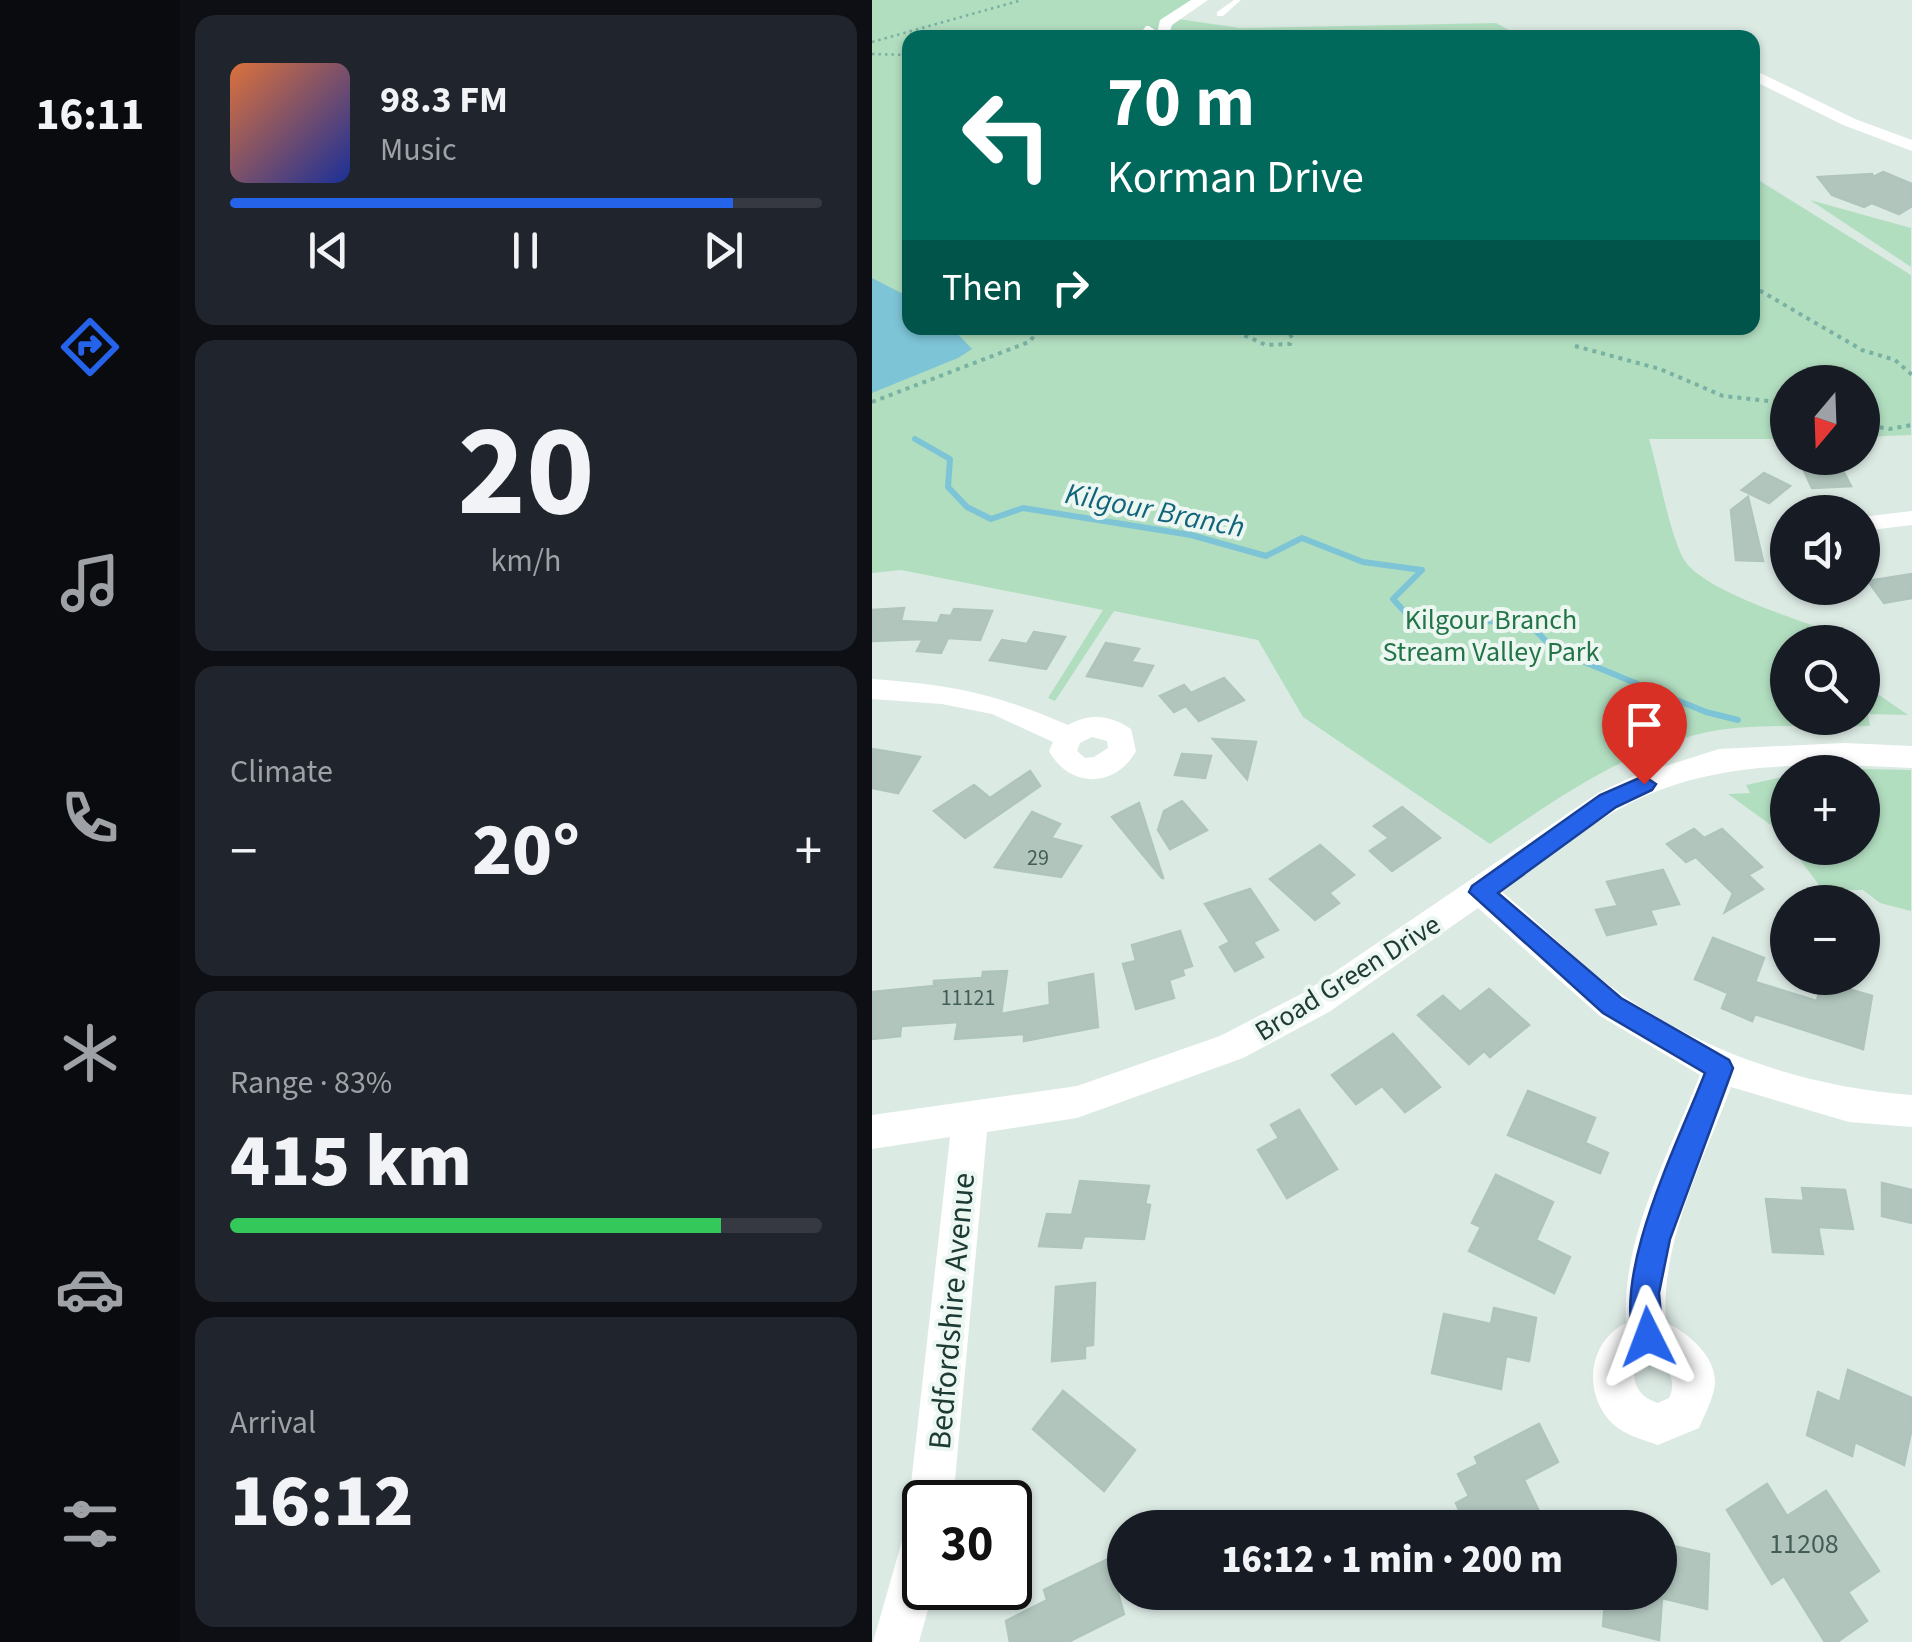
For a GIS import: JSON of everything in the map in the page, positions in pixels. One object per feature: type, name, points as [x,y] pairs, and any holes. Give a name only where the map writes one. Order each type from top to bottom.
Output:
[{"type":"street","points":[[1164,30],[1165,23],[1201,0]]},
{"type":"street","points":[[1760,78],[1849,122],[1912,146]]},
{"type":"street","points":[[1880,522],[1912,518]]},
{"type":"street","points":[[872,689],[942,694],[998,706],[1069,737]]},
{"type":"street","name":"Broad Green Drive","points":[[872,1132],[1077,1102],[1230,1047],[1317,1002],[1608,801],[1644,784],[1720,760],[1844,754],[1912,757]]},
{"type":"street","points":[[1481,892],[1612,1006],[1720,1068],[1849,1106],[1912,1112]]},
{"type":"street","points":[[1648,1337],[1644,1293],[1656,1239],[1720,1068]]},
{"type":"street","name":"Bedfordshire Avenue","points":[[933,1480],[970,1120]]},
{"type":"street","points":[[896,1642],[905,1610]]},
{"type":"lane","points":[[1220,14],[1238,0]]},
{"type":"lane","points":[[1146,28],[1150,30]]},
{"type":"path","points":[[915,30],[1022,0]]},
{"type":"path","points":[[872,42],[902,34]]},
{"type":"path","points":[[872,54],[902,55]]},
{"type":"path","points":[[1760,290],[1862,350],[1895,360],[1912,375]]},
{"type":"path","points":[[872,402],[1029,342],[1035,335]]},
{"type":"path","points":[[1241,335],[1256,343],[1281,347],[1290,344],[1290,335]]},
{"type":"path","points":[[1575,346],[1660,369],[1723,396],[1770,401]]},
{"type":"path","points":[[1880,427],[1912,425]]},
{"type":"green space","name":"Kilgour Branch Stream Valley Park","points":[[872,0],[1205,0],[1178,19],[1240,28],[1496,23],[1509,30],[902,30],[902,335],[1760,335],[1760,181],[1911,275],[1911,435],[1880,436],[1880,365],[1770,365],[1770,439],[1649,439],[1673,531],[1683,558],[1693,570],[1733,594],[1813,625],[1770,625],[1770,726],[1708,732],[1649,750],[1594,777],[1490,844],[1303,717],[1258,640],[1114,611],[1055,701],[1048,698],[1103,610],[901,570],[872,573]]},
{"type":"green space","points":[[1810,200],[1911,228],[1911,267]]},
{"type":"green space","points":[[1880,696],[1908,715],[1880,714]]},
{"type":"green space","points":[[1880,769],[1911,770],[1911,911],[1880,903],[1880,885],[1819,885],[1804,865],[1880,865]]},
{"type":"green space","points":[[1770,780],[1770,824],[1728,794],[1750,793],[1746,785]]},
{"type":"water","points":[[872,278],[902,293],[902,335],[959,335],[972,349],[872,393]]},
{"type":"building","points":[[1883,172],[1912,184],[1912,206],[1899,214],[1872,203],[1864,207],[1832,195],[1818,177],[1873,177]]},
{"type":"building","points":[[1764,473],[1790,486],[1779,495],[1770,495],[1769,503],[1742,490]]},
{"type":"building","points":[[1806,475],[1845,475],[1851,486],[1812,488]]},
{"type":"building","points":[[1748,497],[1763,561],[1736,560],[1731,510]]},
{"type":"building","points":[[1912,574],[1912,598],[1884,603],[1880,598],[1880,579]]},
{"type":"building","points":[[904,608],[901,621],[938,623],[941,615],[951,616],[954,609],[992,611],[980,640],[948,638],[941,653],[917,651],[923,639],[872,641],[872,610]]},
{"type":"building","points":[[1034,632],[1065,637],[1046,669],[990,660],[1002,640],[1027,644]]},
{"type":"building","points":[[1106,643],[1139,649],[1131,662],[1153,666],[1142,686],[1087,676]]},
{"type":"building","points":[[1224,678],[1244,700],[1199,721],[1186,706],[1174,712],[1160,696],[1184,685],[1191,693]]},
{"type":"building","points":[[1213,739],[1256,742],[1247,779]]},
{"type":"building","points":[[872,749],[920,757],[898,793],[872,788]]},
{"type":"building","points":[[1182,754],[1211,756],[1205,778],[1175,775]]},
{"type":"building","points":[[1030,771],[1040,786],[965,838],[934,811],[974,785],[990,798]]},
{"type":"building","points":[[1182,801],[1207,830],[1170,849],[1158,830],[1164,811]]},
{"type":"building","points":[[1139,803],[1163,878],[1112,817]]},
{"type":"building","points":[[1402,807],[1440,838],[1392,871],[1370,851],[1389,838],[1374,826]]},
{"type":"building","points":[[1032,812],[1060,824],[1051,838],[1081,846],[1061,877],[995,867]]},
{"type":"building","points":[[1694,829],[1704,838],[1722,829],[1762,867],[1748,875],[1763,889],[1725,912],[1733,893],[1696,857],[1686,862],[1667,844]]},
{"type":"building","points":[[1320,845],[1354,875],[1329,893],[1339,903],[1315,920],[1270,879]]},
{"type":"building","points":[[1663,870],[1679,904],[1650,910],[1656,924],[1607,935],[1596,910],[1618,906],[1607,882]]},
{"type":"building","points":[[1250,889],[1278,930],[1253,942],[1263,957],[1235,971],[1220,947],[1230,942],[1205,904]]},
{"type":"building","points":[[1180,931],[1192,966],[1182,969],[1184,975],[1169,980],[1174,998],[1136,1009],[1123,964],[1136,961],[1132,945]]},
{"type":"building","points":[[1713,938],[1764,958],[1755,982],[1770,987],[1770,995],[1797,995],[1817,1001],[1818,995],[1872,996],[1863,1049],[1755,1014],[1752,1021],[1722,1008],[1728,993],[1695,979]]},
{"type":"building","points":[[1007,971],[1001,1014],[1050,1005],[1049,983],[1093,974],[1098,1027],[1024,1041],[1024,1034],[955,1039],[958,1022],[901,1026],[900,1036],[872,1039],[872,992],[934,986],[934,981],[982,978],[983,972]]},
{"type":"building","points":[[1489,989],[1529,1025],[1490,1057],[1484,1051],[1469,1064],[1418,1015],[1443,996],[1460,1012]]},
{"type":"building","points":[[1393,1034],[1440,1087],[1405,1112],[1382,1086],[1356,1104],[1332,1075]]},
{"type":"building","points":[[1528,1091],[1595,1118],[1585,1143],[1608,1153],[1600,1173],[1508,1135]]},
{"type":"building","points":[[1299,1110],[1337,1169],[1287,1198],[1258,1150],[1279,1138],[1271,1125]]},
{"type":"building","points":[[1496,1175],[1553,1202],[1536,1240],[1570,1257],[1554,1293],[1469,1251],[1481,1227],[1472,1223]]},
{"type":"building","points":[[1080,1181],[1149,1186],[1144,1239],[1084,1236],[1081,1248],[1039,1246],[1047,1214],[1072,1215]]},
{"type":"building","points":[[1882,1183],[1912,1190],[1912,1223],[1882,1216]]},
{"type":"building","points":[[1802,1188],[1845,1190],[1853,1229],[1818,1227],[1823,1254],[1773,1252],[1766,1199],[1804,1201]]},
{"type":"building","points":[[1095,1283],[1093,1345],[1085,1346],[1085,1358],[1052,1361],[1056,1287]]},
{"type":"building","points":[[1494,1308],[1536,1318],[1529,1361],[1506,1356],[1501,1389],[1432,1373],[1444,1314],[1491,1324]]},
{"type":"building","points":[[1848,1370],[1912,1398],[1912,1427],[1904,1465],[1855,1442],[1852,1456],[1807,1435],[1818,1392],[1840,1402]]},
{"type":"building","points":[[1063,1391],[1135,1450],[1104,1491],[1033,1429]]},
{"type":"building","points":[[1539,1424],[1558,1462],[1524,1480],[1538,1510],[1459,1510],[1456,1503],[1469,1496],[1458,1474],[1478,1464],[1475,1457]]},
{"type":"building","points":[[1767,1484],[1787,1516],[1826,1491],[1879,1571],[1848,1592],[1867,1621],[1837,1642],[1825,1642],[1784,1576],[1772,1584],[1727,1510]]},
{"type":"building","points":[[1677,1547],[1709,1554],[1707,1609],[1677,1602]]},
{"type":"building","points":[[1107,1559],[1107,1610],[1123,1610],[1124,1614],[1068,1642],[1010,1642],[1006,1621],[1047,1600],[1044,1590]]},
{"type":"building","points":[[1604,1610],[1661,1610],[1659,1640],[1603,1626]]},
{"type":"waterway","name":"Kilgour Branch","points":[[915,439],[950,459],[948,487],[967,507],[991,519],[1023,508],[1191,535],[1266,556],[1302,538],[1363,562],[1422,570],[1393,599],[1414,622],[1526,621],[1555,650],[1706,712],[1738,720]]},
{"type":"route","points":[[1644,784],[1608,801],[1481,892],[1612,1006],[1720,1068],[1656,1239],[1644,1293],[1648,1337]]}]
